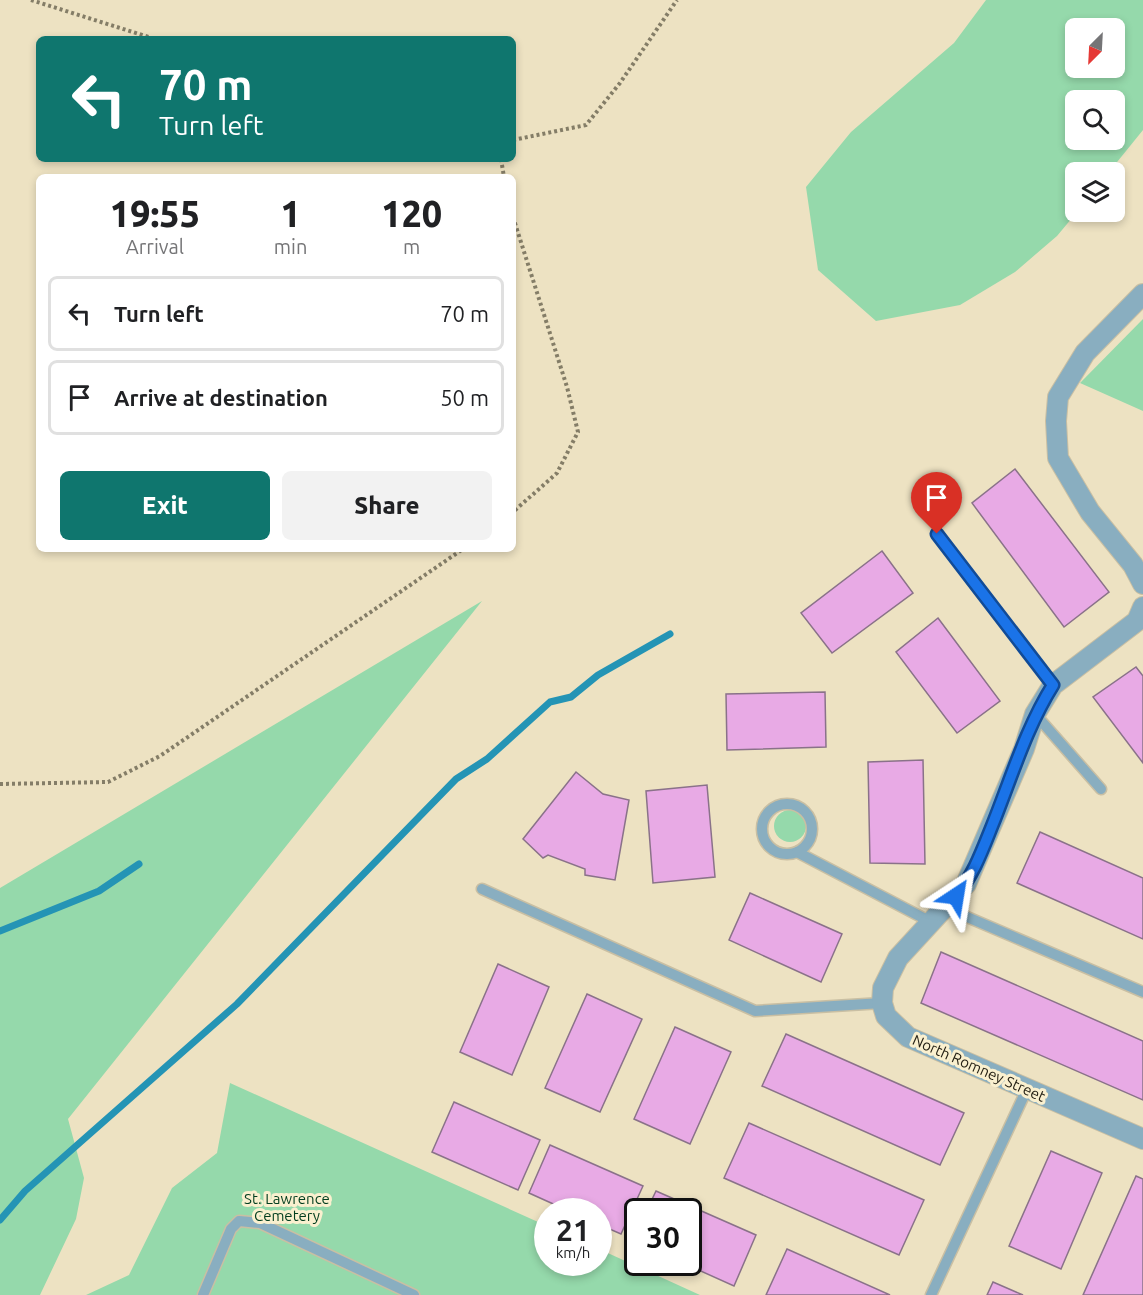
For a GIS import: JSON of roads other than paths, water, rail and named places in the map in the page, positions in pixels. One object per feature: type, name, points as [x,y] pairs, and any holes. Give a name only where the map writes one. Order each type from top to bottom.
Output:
[{"type":"street","points":[[1143,294],[1085,353],[1058,397],[1056,421],[1058,458],[1090,512],[1133,565],[1143,584]]},
{"type":"street","points":[[882,1004],[883,988],[897,958],[966,884],[1024,749],[1035,714],[1053,685],[1141,619]]},
{"type":"street","name":"North Romney Street","points":[[882,1004],[886,1016],[908,1037],[1143,1139]]},
{"type":"lane","points":[[937,534],[1053,685]]},
{"type":"lane","points":[[1035,714],[1101,789]]},
{"type":"lane","points":[[797,852],[809,841],[812,824],[809,816],[796,806],[780,805],[767,814],[763,821],[764,837],[774,850],[789,854],[797,852],[931,922]]},
{"type":"lane","points":[[482,889],[755,1011],[882,1004]]},
{"type":"lane","points":[[946,908],[1143,992]]},
{"type":"lane","points":[[931,1295],[1027,1089]]},
{"type":"lane","points":[[203,1295],[231,1229],[239,1221],[260,1223],[414,1295]]},
{"type":"waterway","points":[[0,1220],[25,1191],[237,1004],[456,779],[487,759],[550,702],[571,697],[598,675],[670,634]]},
{"type":"waterway","points":[[0,931],[99,891],[139,864]]},
{"type":"park label","name":"St. Lawrence Cemetery","points":[[287,1206]]}]
